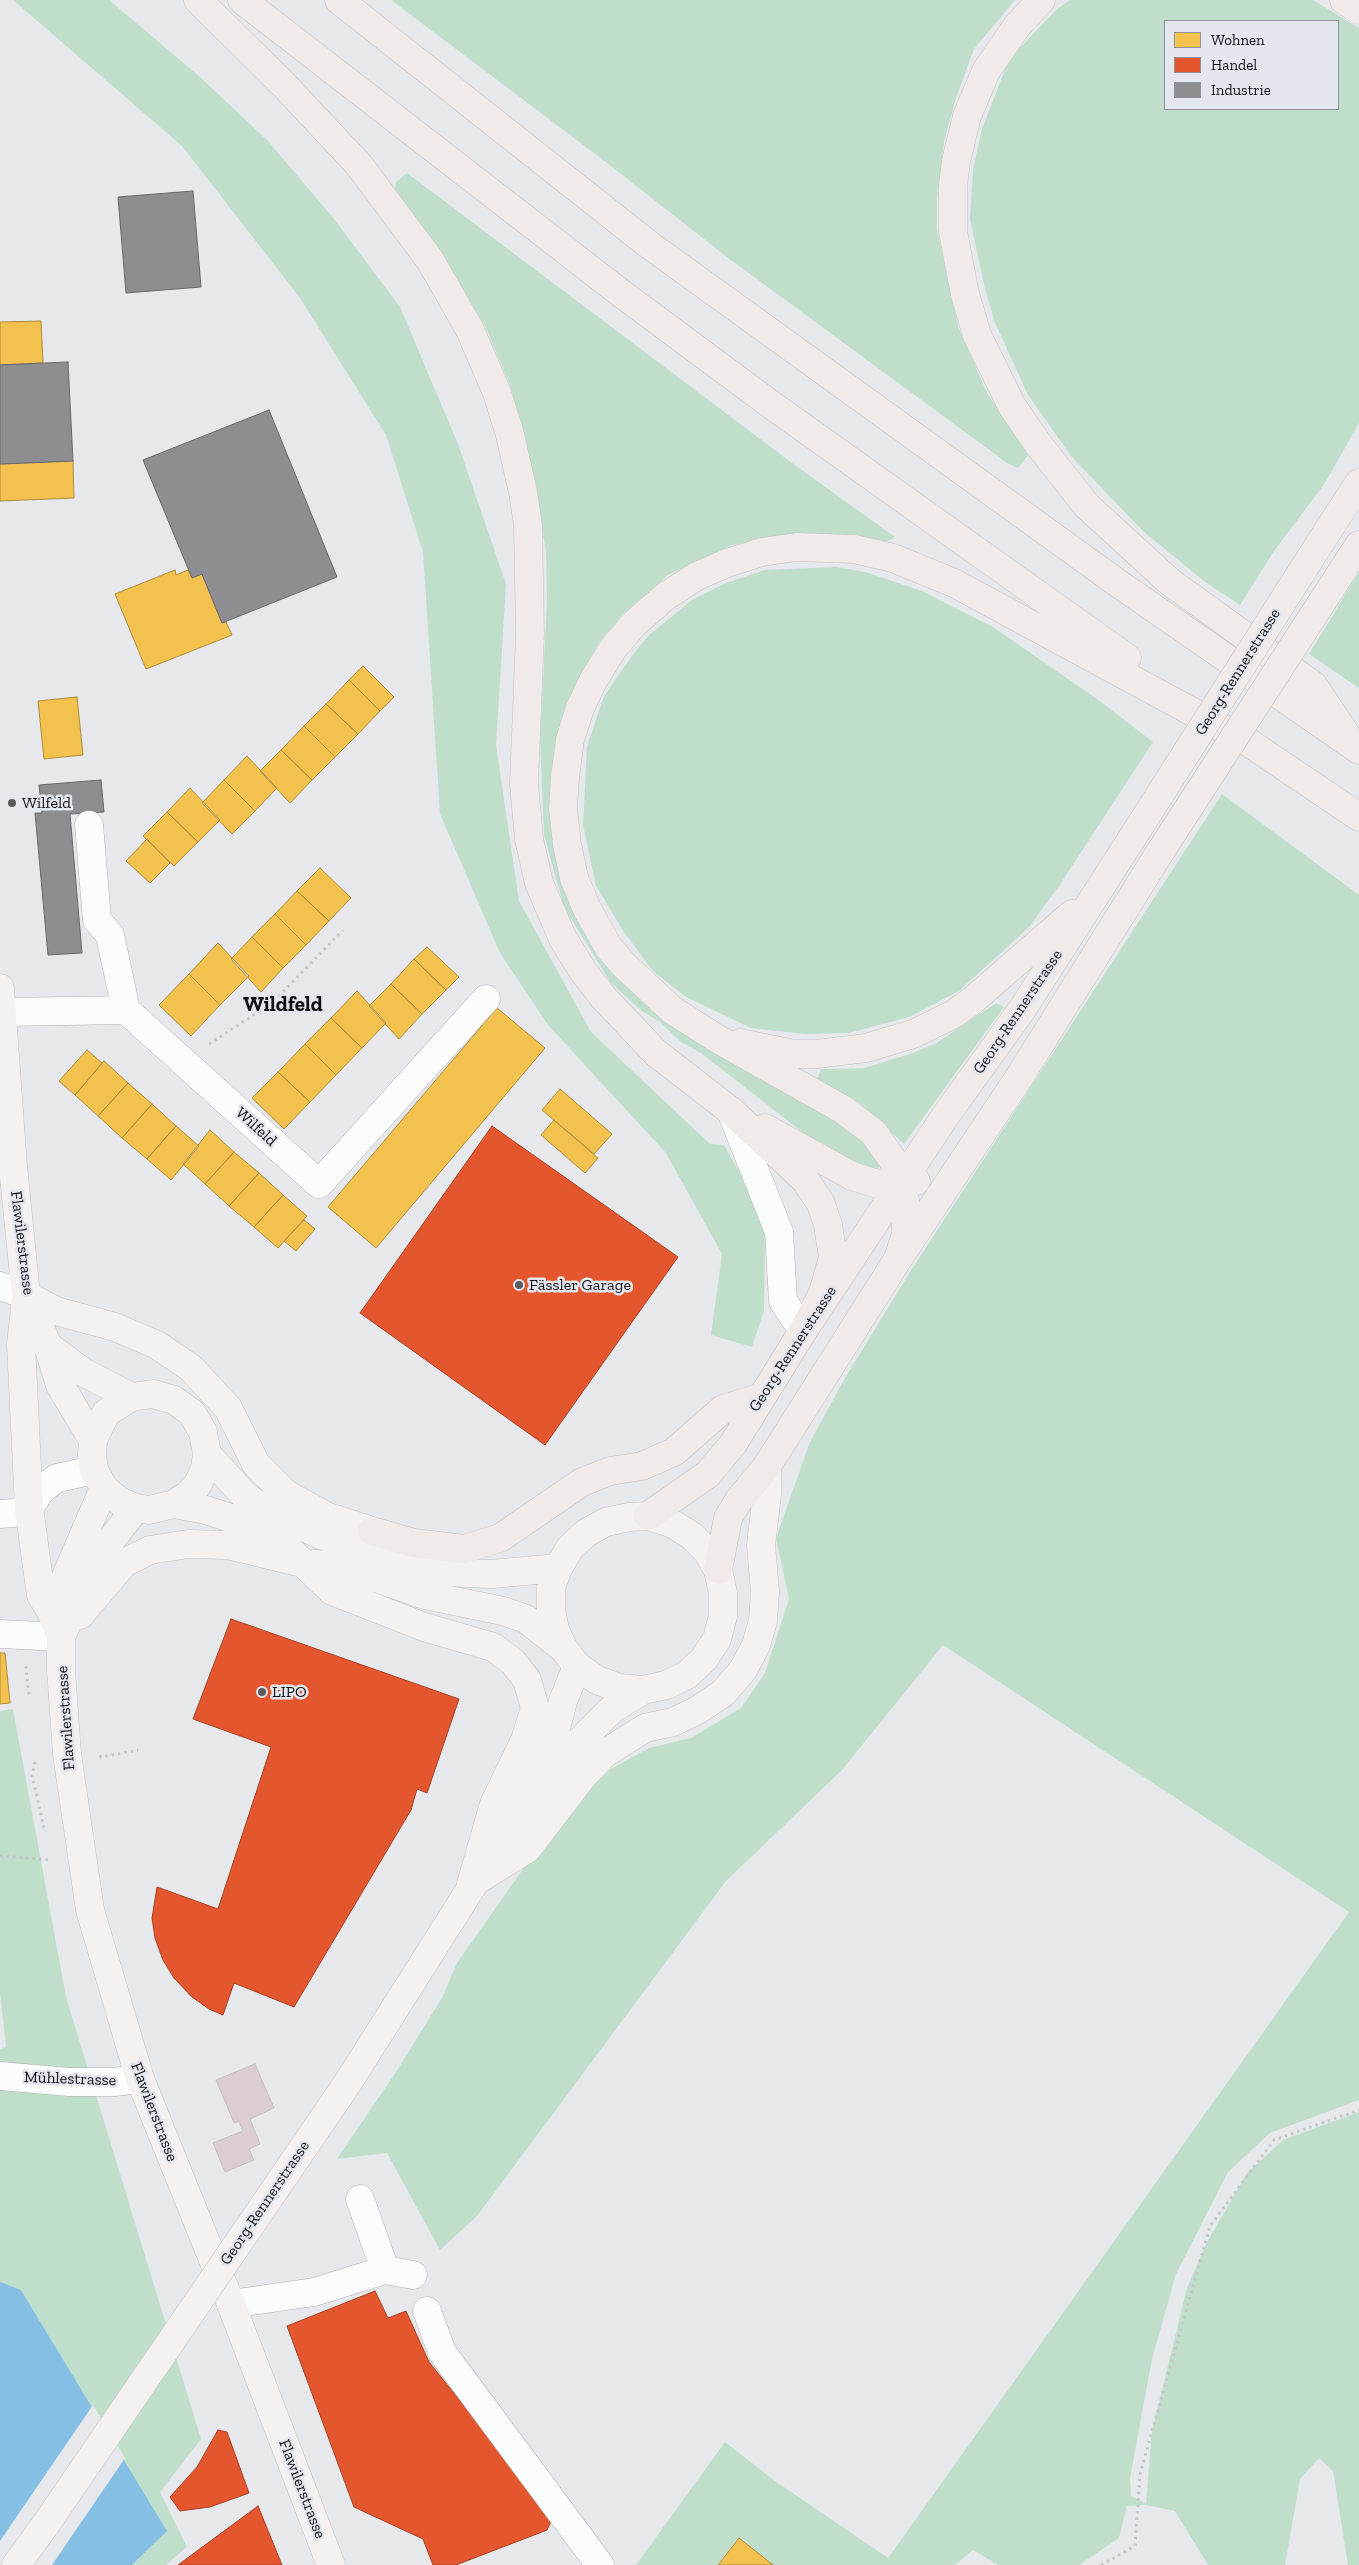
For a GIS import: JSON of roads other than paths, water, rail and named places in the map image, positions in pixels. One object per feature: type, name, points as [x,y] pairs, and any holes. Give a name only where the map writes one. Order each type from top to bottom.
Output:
[{"type":"highway","points":[[198,0],[285,86],[359,165],[430,260],[470,330],[497,393],[509,431],[526,516],[530,595],[524,784],[529,839],[539,883],[563,940],[583,972],[603,997],[656,1053],[732,1111],[806,1181],[821,1204],[828,1225],[833,1257],[822,1293],[803,1331]]},
{"type":"highway","points":[[242,0],[471,179],[773,406],[966,545],[1359,817]]},
{"type":"highway","points":[[339,0],[648,244],[1111,578],[1356,748]]},
{"type":"highway","points":[[1041,0],[1017,26],[986,70],[967,116],[956,161],[953,186],[953,232],[965,294],[977,335],[1012,406],[1038,444],[1087,506],[1170,582],[1313,685],[1356,748]]},
{"type":"highway","points":[[1344,0],[1359,10]]},
{"type":"highway","name":"Georg-Rennerstrasse","points":[[648,1516],[708,1474],[733,1444],[803,1331],[946,1115],[1023,1008],[1359,483]]},
{"type":"highway","points":[[898,1259],[906,1234],[905,1200],[899,1172],[888,1151],[874,1133],[855,1117],[716,1038],[672,1010],[640,982],[609,948],[587,909],[574,878],[567,844],[563,809],[570,740],[580,708],[594,679],[614,647],[636,622],[666,596],[697,576],[742,557],[796,547],[854,549],[893,558],[954,583],[1019,616],[1250,743]]},
{"type":"highway","name":"Georg-Rennerstrasse","points":[[718,1570],[728,1518],[739,1500],[767,1466],[898,1259],[1020,1076],[1162,849],[1354,553]]},
{"type":"highway","points":[[716,1038],[794,1054],[844,1052],[890,1043],[954,1014],[1031,951],[1101,887]]},
{"type":"highway","points":[[732,1111],[852,1176],[878,1184],[901,1184],[929,1178],[948,1167],[975,1143]]},
{"type":"highway","points":[[372,1531],[414,1543],[464,1549],[500,1538],[582,1482],[610,1471],[642,1466],[674,1452],[723,1409],[762,1397]]},
{"type":"main road","name":"Flawilerstrasse","points":[[1,1000],[3,1072],[26,1295],[21,1344],[29,1508],[42,1595],[51,1611],[61,1637],[61,1670],[67,1754],[90,1910],[140,2079],[231,2304],[331,2565]]},
{"type":"main road","name":"Flawilerstrasse","points":[[26,1295],[48,1346],[60,1385],[93,1440]]},
{"type":"main road","points":[[26,1295],[56,1311],[115,1327],[157,1345],[191,1368],[228,1408],[256,1464],[286,1494],[326,1516],[372,1531]]},
{"type":"main road","points":[[48,1346],[84,1372],[131,1397]]},
{"type":"main road","points":[[153,1394],[174,1400],[192,1413],[204,1432],[207,1454],[205,1469],[198,1484],[188,1495],[174,1504],[149,1510],[136,1508],[119,1501],[99,1479],[92,1455],[93,1440],[106,1413],[131,1397],[153,1394]]},
{"type":"main road","points":[[207,1454],[244,1495],[258,1505],[320,1535],[430,1570],[492,1574],[558,1568]]},
{"type":"main road","points":[[471,1884],[527,1849],[583,1776],[604,1754],[644,1728],[673,1722],[698,1710],[723,1693],[743,1670],[756,1645],[763,1621],[765,1592],[760,1545],[767,1494],[767,1466]]},
{"type":"main road","points":[[51,1611],[99,1479]]},
{"type":"main road","points":[[174,1504],[206,1510],[270,1531],[332,1591],[424,1627],[493,1648],[513,1662],[527,1680],[535,1708],[526,1740],[494,1804],[471,1884]]},
{"type":"main road","name":"Flawilerstrasse","points":[[61,1637],[87,1576],[105,1548],[136,1508]]},
{"type":"main road","points":[[61,1637],[124,1563],[150,1550],[188,1544],[226,1545],[302,1563],[341,1566],[425,1595],[503,1611],[526,1619],[571,1658],[597,1680],[619,1688],[643,1690],[666,1685],[687,1675],[704,1659],[717,1639],[724,1616],[724,1593],[718,1570],[707,1551],[692,1536],[673,1524],[648,1516],[629,1516],[606,1522],[586,1533],[570,1548],[558,1568],[552,1588],[551,1610],[555,1630],[571,1658]]},
{"type":"main road","name":"Georg-Rennerstrasse","points":[[504,1836],[525,1786],[554,1736],[571,1658]]},
{"type":"main road","name":"Georg-Rennerstrasse","points":[[16,2565],[347,2084],[471,1884],[504,1836],[539,1798],[578,1744],[612,1709],[643,1690]]},
{"type":"street","points":[[1,1000],[126,1010],[110,935],[97,920],[89,825]]},
{"type":"street","name":"Wilfeld","points":[[126,1010],[319,1184],[486,999]]},
{"type":"street","points":[[732,1111],[779,1232],[783,1301],[803,1331]]},
{"type":"street","points":[[0,1286],[26,1295]]},
{"type":"street","points":[[0,1514],[13,1513],[29,1508],[42,1489],[57,1478],[99,1479]]},
{"type":"street","points":[[0,1634],[61,1637]]},
{"type":"street","name":"Mühlestrasse","points":[[0,2076],[69,2082],[114,2082],[140,2079]]},
{"type":"street","points":[[360,2198],[384,2270]]},
{"type":"street","points":[[231,2304],[314,2292],[384,2270],[413,2275]]},
{"type":"street","points":[[427,2310],[442,2352],[600,2565]]},
{"type":"water","points":[[0,2282],[21,2290],[167,2531],[132,2565],[0,2565]]},
{"type":"place","name":"Wilfeld","points":[[12,803]]},
{"type":"place","name":"Fässler Garage","points":[[519,1285]]},
{"type":"place","name":"LIPO","points":[[262,1692]]},
{"type":"district","name":"Wildfeld","points":[[283,1005]]}]
